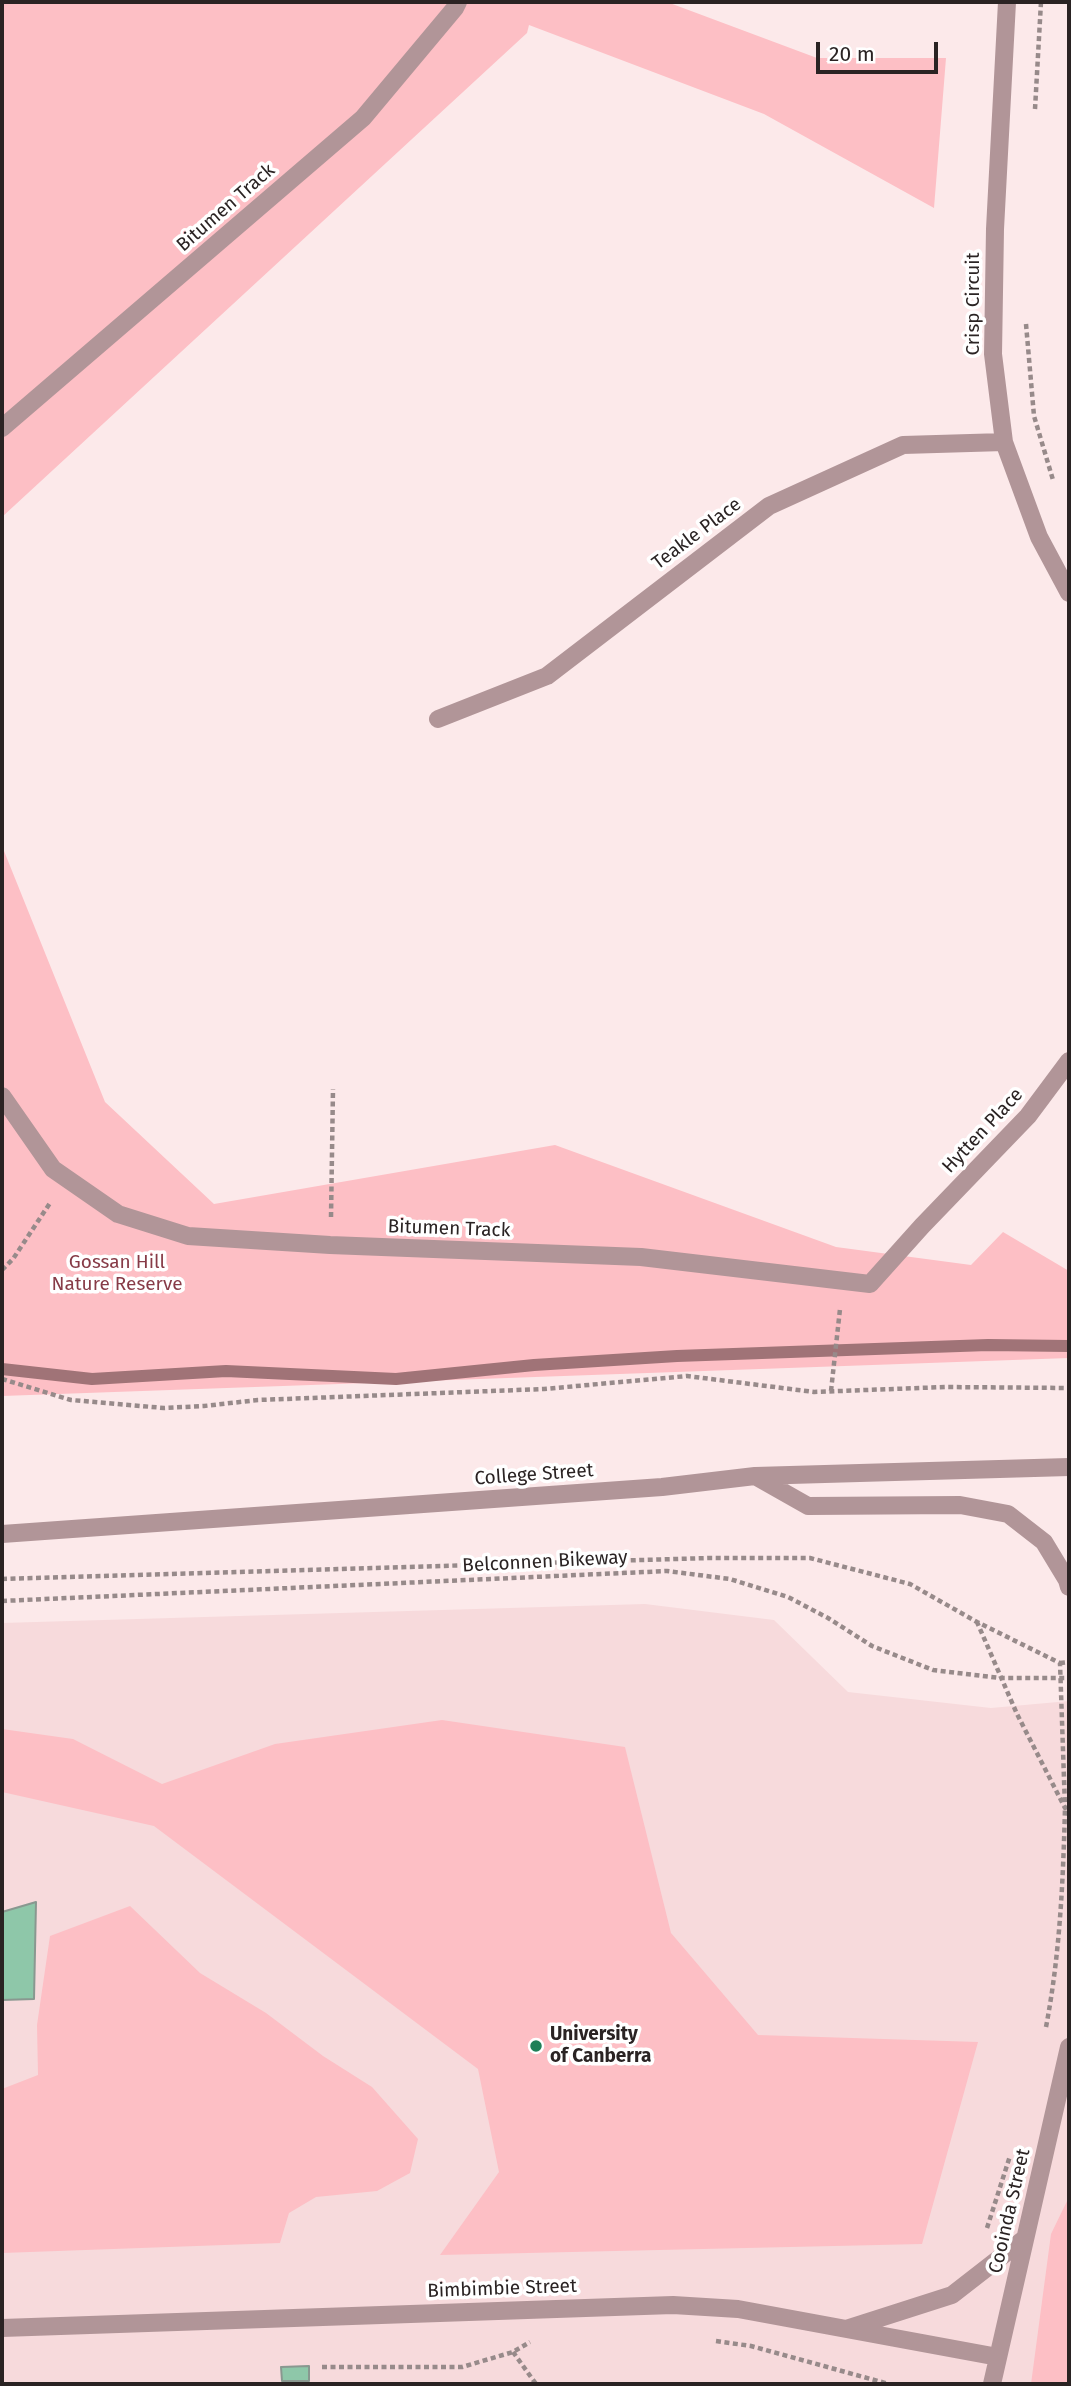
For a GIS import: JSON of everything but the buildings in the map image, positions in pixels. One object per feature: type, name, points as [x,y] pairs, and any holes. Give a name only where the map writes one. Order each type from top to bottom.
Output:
[{"type":"street","name":"Bitumen Track","points":[[2,428],[363,118],[458,2]]},
{"type":"street","name":"Crisp Circuit","points":[[1007,2],[995,229],[993,354],[1004,442],[1040,537],[1069,593]]},
{"type":"street","name":"Teakle Place","points":[[439,719],[547,676],[769,506],[903,444],[1004,442]]},
{"type":"street","name":"Hytten Place","points":[[922,1226],[1028,1116],[1069,1061]]},
{"type":"street","name":"Bitumen Track","points":[[2,1096],[53,1169],[118,1214],[188,1236],[330,1245],[641,1257],[870,1284],[922,1226]]},
{"type":"street","name":"College Street","points":[[2,1534],[662,1487],[755,1476],[1069,1467]]},
{"type":"street","points":[[755,1476],[808,1506],[960,1505],[1008,1514],[1044,1542],[1068,1580],[1069,1587]]},
{"type":"street","name":"Cooinda Street","points":[[992,2384],[1069,2047]]},
{"type":"street","points":[[845,2329],[951,2295],[1024,2239]]},
{"type":"street","name":"Bimbimbie Street","points":[[2,2328],[673,2305],[738,2309],[998,2357]]},
{"type":"path","points":[[1034,119],[1041,2]]},
{"type":"path","points":[[1027,312],[1034,416],[1056,491]]},
{"type":"path","points":[[330,1245],[333,1089]]},
{"type":"path","points":[[2,1270],[13,1259],[66,1178]]},
{"type":"path","points":[[831,1391],[843,1281]]},
{"type":"path","points":[[2,1379],[71,1400],[164,1408],[258,1400],[544,1389],[687,1376],[814,1392],[945,1387],[1069,1388]]},
{"type":"path","points":[[2,1579],[695,1558],[810,1558],[910,1584],[977,1622],[1060,1663],[1069,1662]]},
{"type":"path","name":"Belconnen Bikeway","points":[[2,1601],[667,1571],[730,1579],[788,1597],[872,1646],[933,1670],[1000,1678],[1069,1678]]},
{"type":"path","points":[[977,1622],[1000,1678],[1065,1808]]},
{"type":"path","points":[[1045,2031],[1055,1981],[1065,1808],[1060,1663]]},
{"type":"path","points":[[983,2240],[1012,2151]]},
{"type":"path","points":[[322,2367],[462,2367],[513,2353],[533,2340]]},
{"type":"path","points":[[712,2340],[751,2346],[889,2384]]},
{"type":"path","points":[[513,2353],[536,2384]]},
{"type":"shaded area","name":"University of Canberra","points":[[645,1604],[774,1620],[848,1692],[991,1708],[1069,1701],[1069,2384],[2,2384],[2,1623]]},
{"type":"green space","points":[[2,2],[667,2],[817,58],[946,58],[934,208],[764,114],[529,25],[527,33],[2,517]]},
{"type":"green space","name":"Gossan Hill Nature Reserve","points":[[2,846],[105,1102],[214,1204],[555,1145],[836,1247],[971,1265],[1003,1232],[1069,1271],[1069,1358],[2,1396]]},
{"type":"green space","points":[[442,1720],[625,1747],[671,1933],[758,2035],[978,2042],[922,2244],[440,2255],[499,2172],[478,2069],[154,1826],[2,1792],[2,1729],[73,1739],[162,1784],[275,1744]]},
{"type":"green space","points":[[130,1906],[200,1973],[266,2013],[323,2056],[372,2087],[418,2139],[410,2173],[377,2191],[316,2197],[289,2213],[280,2243],[2,2253],[2,2089],[38,2075],[37,2025],[50,1936]]},
{"type":"green space","points":[[1069,2197],[1069,2384],[1031,2384],[1051,2234]]},
{"type":"waterway","points":[[2,1369],[92,1379],[226,1371],[396,1379],[534,1365],[677,1356],[988,1345],[1069,1346]]},
{"type":"place","name":"University of Canberra","points":[[536,2046]]}]
